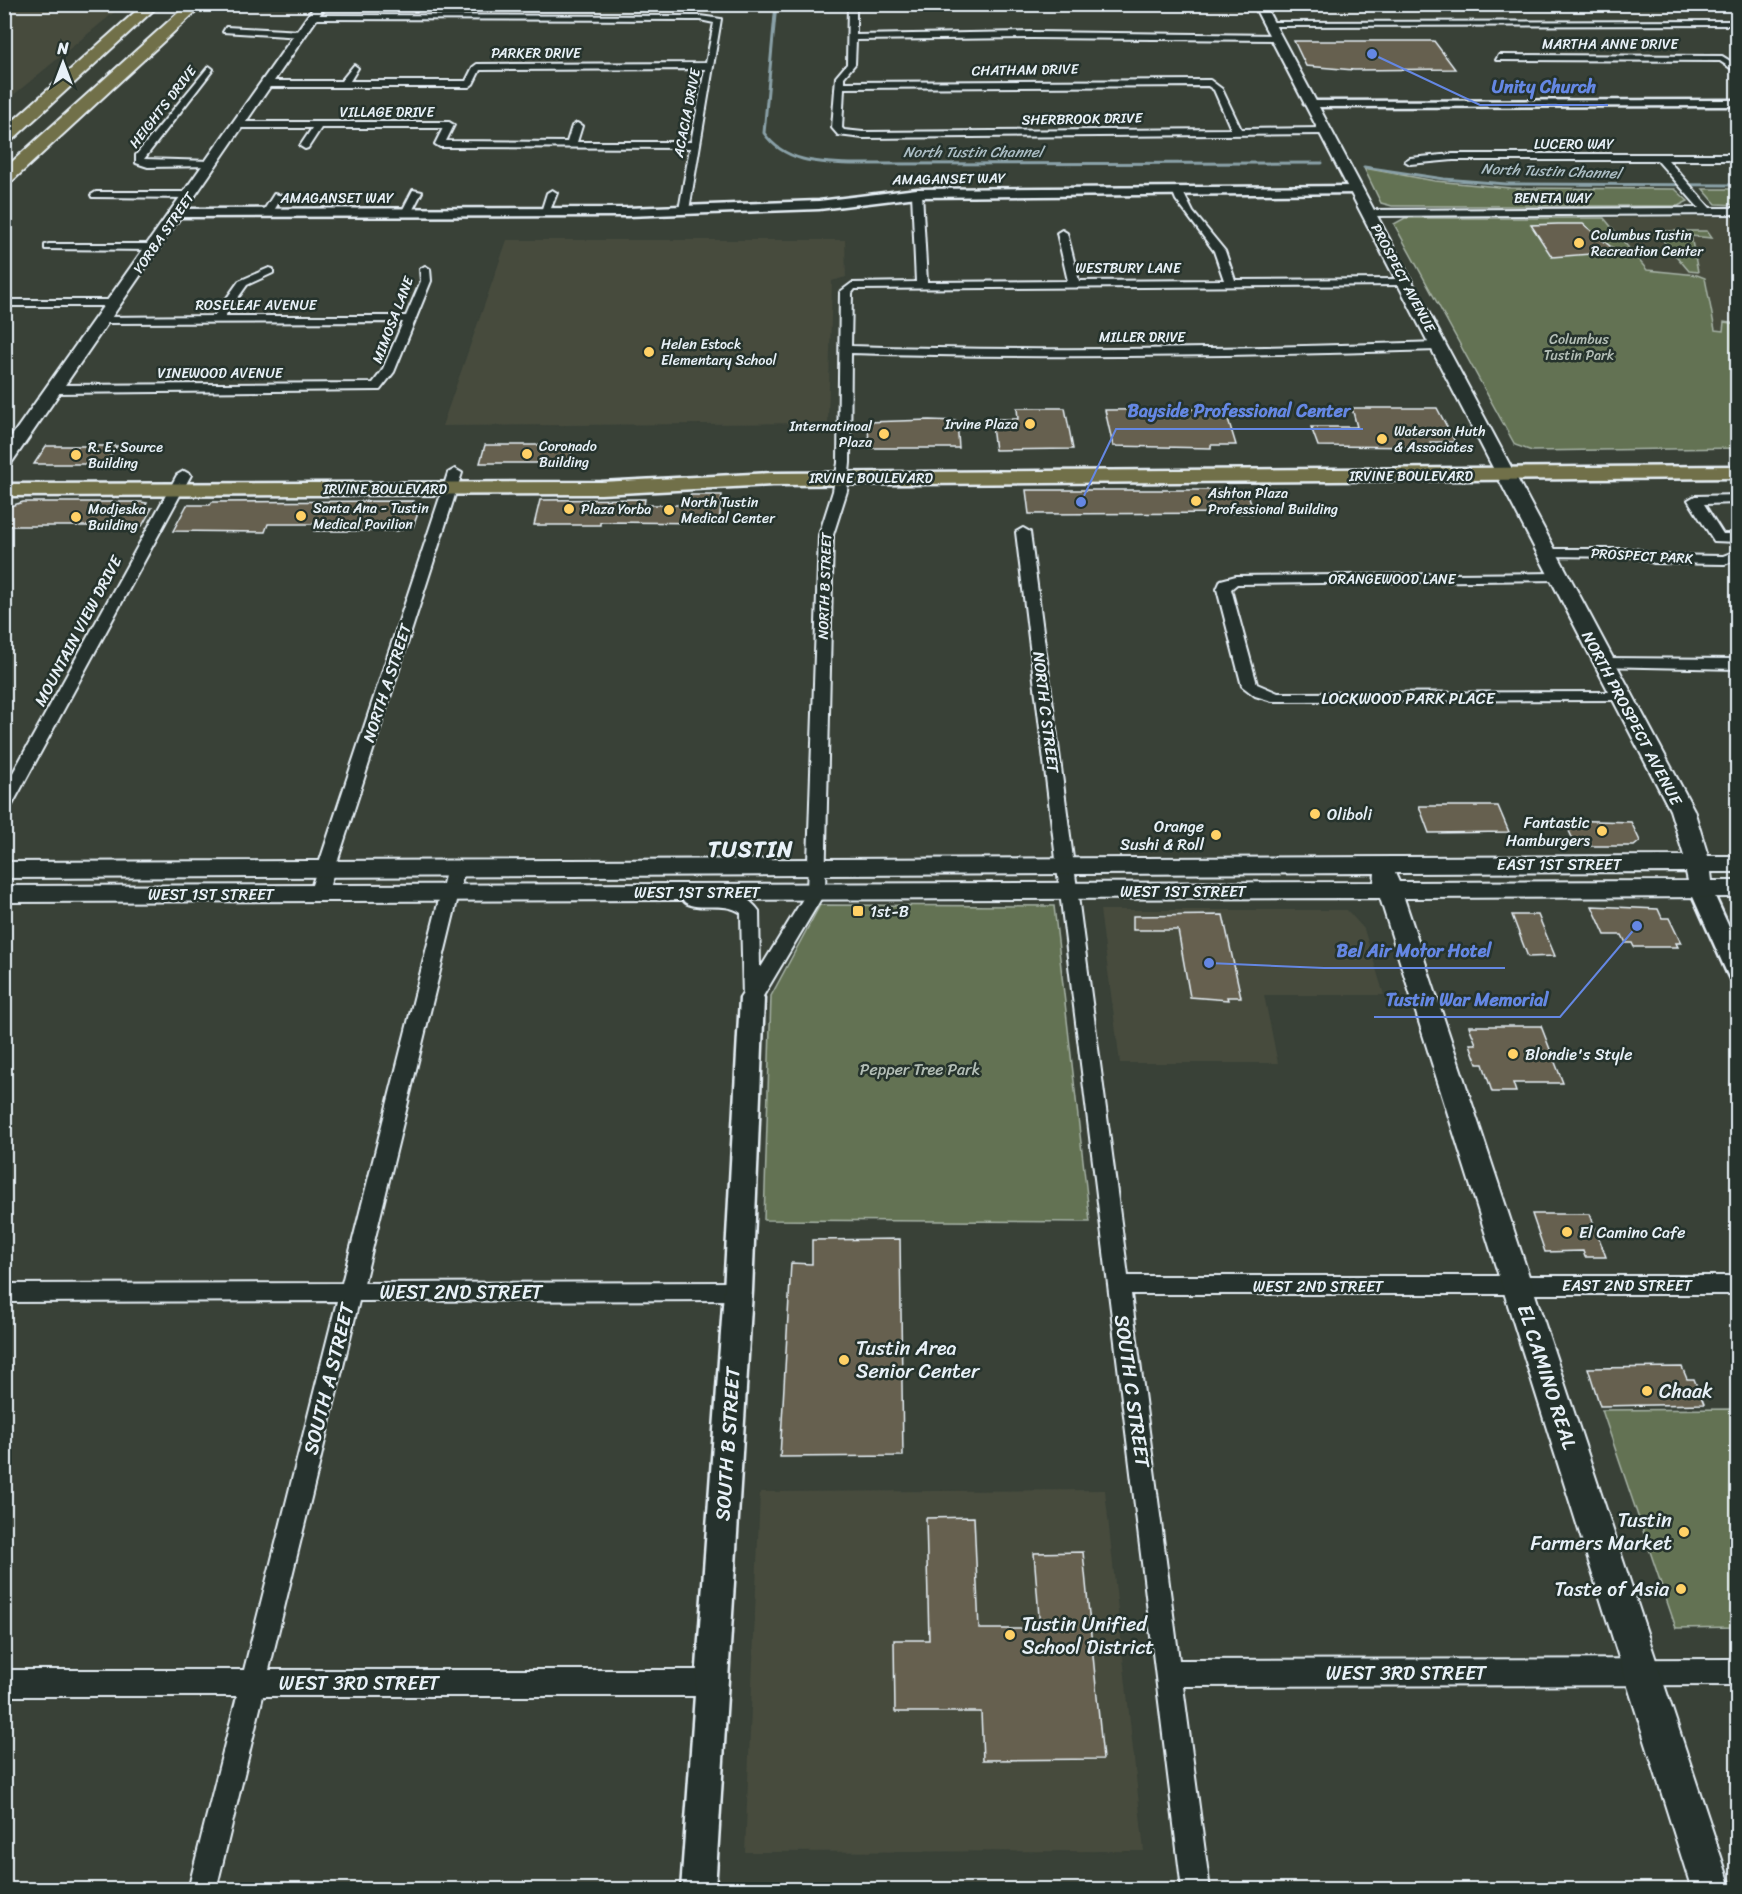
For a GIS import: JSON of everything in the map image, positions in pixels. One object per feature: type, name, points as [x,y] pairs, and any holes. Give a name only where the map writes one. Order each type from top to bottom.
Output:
[{"type":"highway","points":[[4,138],[153,4]]},
{"type":"highway","points":[[4,179],[196,4]]},
{"type":"highway","points":[[4,130],[22,123]]},
{"type":"highway","points":[[4,190],[39,148]]},
{"type":"main road","name":"PROSPECT AVENUE","points":[[1258,4],[1545,553]]},
{"type":"main road","name":"YORBA STREET","points":[[4,461],[318,11]]},
{"type":"main road","name":"IRVINE BOULEVARD","points":[[1499,468],[1737,457]]},
{"type":"main road","name":"IRVINE BOULEVARD","points":[[4,490],[179,482],[452,481],[601,488],[737,480],[844,470],[1499,468],[1737,472]]},
{"type":"main road","name":"IRVINE BOULEVARD","points":[[4,475],[179,482]]},
{"type":"main road","name":"NORTH PROSPECT AVENUE","points":[[1545,553],[1682,810],[1693,841],[1701,890]]},
{"type":"main road","name":"EAST 1ST STREET","points":[[1382,865],[1737,864]]},
{"type":"main road","name":"WEST 1ST STREET","points":[[4,870],[1382,865]]},
{"type":"main road","name":"EL CAMINO REAL","points":[[1382,865],[1712,1890]]},
{"type":"main road","name":"EAST 1ST STREET","points":[[1389,890],[1737,889]]},
{"type":"main road","name":"WEST 1ST STREET","points":[[4,894],[1389,890]]},
{"type":"street","points":[[840,85],[840,77],[851,64],[852,4]]},
{"type":"street","points":[[318,11],[383,21],[496,17],[490,30]]},
{"type":"street","name":"ACACIA DRIVE","points":[[496,17],[606,21],[700,18],[718,21],[684,210]]},
{"type":"street","points":[[1268,24],[1737,23]]},
{"type":"street","points":[[226,30],[302,34]]},
{"type":"street","points":[[852,39],[1032,35],[1275,37]]},
{"type":"street","name":"MARTHA ANNE DRIVE","points":[[1499,58],[1722,59],[1737,70]]},
{"type":"street","name":"PARKER DRIVE","points":[[267,84],[469,84],[477,67],[594,71],[709,66]]},
{"type":"street","points":[[344,84],[354,68]]},
{"type":"street","name":"HEIGHTS DRIVE","points":[[209,69],[139,157],[139,161],[148,164],[211,164]]},
{"type":"street","name":"CHATHAM DRIVE","points":[[840,85],[1210,83],[1218,89],[1236,131]]},
{"type":"street","name":"SHERBROOK DRIVE","points":[[840,85],[837,128],[841,133],[863,135],[1324,131]]},
{"type":"street","points":[[1310,104],[1737,103]]},
{"type":"street","name":"VILLAGE DRIVE","points":[[239,125],[449,125],[440,144],[694,145]]},
{"type":"street","name":"VILLAGE DRIVE","points":[[304,146],[318,125]]},
{"type":"street","points":[[571,144],[577,126]]},
{"type":"street","name":"LUCERO WAY","points":[[1410,160],[1453,157],[1737,157]]},
{"type":"street","points":[[1660,157],[1707,211]]},
{"type":"street","points":[[1178,190],[1183,207],[1190,218],[1220,253],[1230,282]]},
{"type":"street","name":"AMAGANSET WAY","points":[[177,213],[544,213],[819,205],[876,196],[917,193],[1356,190]]},
{"type":"street","name":"AMAGANSET WAY","points":[[406,213],[417,192]]},
{"type":"street","points":[[544,213],[552,193]]},
{"type":"street","points":[[917,193],[922,284]]},
{"type":"street","points":[[96,195],[190,195]]},
{"type":"street","name":"AMAGANSET WAY","points":[[267,213],[278,196]]},
{"type":"street","name":"BENETA WAY","points":[[1368,213],[1737,211]]},
{"type":"street","points":[[1062,233],[1074,283]]},
{"type":"street","points":[[49,247],[154,247]]},
{"type":"street","name":"MIMOSA LANE","points":[[383,381],[426,280],[425,269]]},
{"type":"street","points":[[217,320],[243,283],[269,271]]},
{"type":"street","name":"WESTBURY LANE","points":[[852,285],[1404,282]]},
{"type":"street","name":"NORTH B STREET","points":[[816,892],[826,535],[844,470],[846,292],[852,285]]},
{"type":"street","points":[[4,303],[115,303]]},
{"type":"street","name":"ROSELEAF AVENUE","points":[[103,320],[410,319]]},
{"type":"street","name":"MILLER DRIVE","points":[[846,349],[979,353],[1297,351],[1438,346]]},
{"type":"street","name":"VINEWOOD AVENUE","points":[[55,389],[366,388],[376,387],[383,381]]},
{"type":"street","name":"NORTH A STREET","points":[[318,894],[452,481]]},
{"type":"street","name":"MOUNTAIN VIEW DRIVE","points":[[4,805],[179,482]]},
{"type":"street","points":[[1737,499],[1695,500],[1719,538],[1737,538]]},
{"type":"street","name":"NORTH C STREET","points":[[1023,532],[1069,891]]},
{"type":"street","name":"PROSPECT PARK","points":[[1545,553],[1636,553],[1654,559],[1713,560],[1725,560],[1737,554]]},
{"type":"street","name":"ORANGEWOOD LANE","points":[[1236,636],[1224,590],[1226,583],[1236,580],[1558,578]]},
{"type":"street","name":"LOCKWOOD PARK PLACE","points":[[1236,636],[1250,686],[1260,693],[1277,698],[1621,697]]},
{"type":"street","points":[[1603,663],[1737,664]]},
{"type":"street","name":"SOUTH A STREET","points":[[202,1890],[456,868]]},
{"type":"street","points":[[1701,890],[1737,973]]},
{"type":"street","name":"SOUTH C STREET","points":[[1069,891],[1196,1890]]},
{"type":"street","name":"SOUTH B STREET","points":[[641,892],[659,900],[737,901],[750,911],[752,998],[738,1291],[698,1890]]},
{"type":"street","name":"SOUTH B STREET","points":[[752,998],[816,892]]},
{"type":"street","name":"WEST 2ND STREET","points":[[1118,1285],[1517,1286]]},
{"type":"street","name":"EAST 2ND STREET","points":[[1517,1286],[1737,1285]]},
{"type":"street","name":"WEST 2ND STREET","points":[[4,1293],[738,1291]]},
{"type":"street","name":"WEST 3RD STREET","points":[[1170,1673],[1737,1672]]},
{"type":"street","name":"WEST 3RD STREET","points":[[4,1683],[713,1683]]},
{"type":"shaded area","points":[[5,4],[123,4],[123,5],[5,102]]},
{"type":"shaded area","points":[[1737,217],[1737,363],[1715,330],[1705,278],[1697,275],[1647,270],[1604,218]]},
{"type":"shaded area","name":"Helen Estock Elementary School","points":[[507,240],[845,240],[846,277],[832,281],[828,423],[442,426]]},
{"type":"shaded area","points":[[1100,910],[1347,910],[1364,929],[1384,995],[1264,995],[1278,1063],[1120,1063]]},
{"type":"shaded area","points":[[1105,1490],[1144,1851],[745,1852],[760,1492]]},
{"type":"green space","points":[[1364,168],[1435,181],[1510,188],[1675,189],[1688,201],[1678,206],[1392,206],[1381,203]]},
{"type":"green space","points":[[1703,189],[1737,189],[1737,205],[1716,204]]},
{"type":"green space","name":"Columbus Tustin Park","points":[[1405,218],[1604,218],[1647,270],[1697,275],[1705,278],[1715,330],[1723,331],[1724,322],[1737,324],[1737,448],[1532,451],[1515,445],[1394,224]]},
{"type":"green space","points":[[1655,231],[1707,231],[1712,238],[1691,236],[1698,272],[1689,271]]},
{"type":"green space","name":"Pepper Tree Park","points":[[820,905],[1054,906],[1090,1222],[764,1220],[771,996]]},
{"type":"green space","points":[[1737,1409],[1737,1627],[1676,1628],[1602,1410]]},
{"type":"building","points":[[1294,41],[1434,41],[1455,69],[1354,70],[1306,66]]},
{"type":"building","name":"Columbus Tustin Recreation Center","points":[[1583,224],[1617,252],[1552,257],[1531,225]]},
{"type":"building","name":"Irvine Plaza","points":[[1017,408],[1065,408],[1073,449],[995,450],[991,419],[1018,419]]},
{"type":"building","points":[[1352,408],[1437,408],[1455,442],[1430,442],[1432,447],[1318,446],[1311,427],[1357,427]]},
{"type":"building","points":[[1225,409],[1236,445],[1211,445],[1211,448],[1113,446],[1105,410]]},
{"type":"building","name":"Internatinoal Plaza","points":[[957,421],[959,448],[869,448],[868,422]]},
{"type":"building","name":"Coronado Building","points":[[485,445],[573,445],[569,463],[480,463]]},
{"type":"building","name":"R. E. Source Building","points":[[46,446],[117,446],[105,464],[34,464]]},
{"type":"building","points":[[1026,490],[1247,490],[1254,513],[1029,514]]},
{"type":"building","points":[[690,495],[722,495],[719,523],[600,522],[600,525],[534,525],[540,500],[645,499],[644,505],[688,505]]},
{"type":"building","name":"Santa Ana - Tustin Medical Pavilion","points":[[414,501],[413,505],[421,505],[413,527],[397,531],[314,531],[317,524],[268,524],[265,532],[173,531],[187,505],[210,505],[212,502]]},
{"type":"building","name":"Modjeska Building","points":[[23,502],[141,502],[147,503],[144,508],[152,508],[142,526],[4,526],[4,508]]},
{"type":"building","points":[[1419,806],[1498,806],[1509,832],[1429,833]]},
{"type":"building","name":"Fantastic Hamburgers","points":[[1564,820],[1631,822],[1640,841],[1634,846],[1576,846]]},
{"type":"building","points":[[1592,906],[1658,909],[1662,918],[1669,918],[1681,943],[1676,943],[1678,947],[1634,947],[1632,943],[1626,943],[1622,935],[1605,935]]},
{"type":"building","points":[[1223,915],[1241,997],[1227,997],[1228,1000],[1190,997],[1178,930],[1133,930],[1133,916]]},
{"type":"building","points":[[1512,915],[1538,915],[1555,956],[1528,957]]},
{"type":"building","name":"Blondie's Style","points":[[1469,1026],[1541,1026],[1563,1083],[1513,1083],[1516,1092],[1492,1092],[1483,1064],[1477,1064],[1470,1044],[1476,1044]]},
{"type":"building","name":"El Camino Cafe","points":[[1532,1214],[1590,1214],[1606,1257],[1585,1257],[1583,1251],[1545,1252]]},
{"type":"building","name":"Tustin Area Senior Center","points":[[900,1239],[903,1456],[780,1457],[791,1263],[812,1264],[812,1240]]},
{"type":"building","name":"Chaak","points":[[1682,1367],[1687,1379],[1694,1379],[1704,1404],[1600,1406],[1588,1368]]},
{"type":"building","name":"Tustin Unified School District","points":[[974,1517],[979,1629],[1040,1629],[1034,1553],[1083,1552],[1103,1759],[983,1760],[981,1712],[895,1712],[894,1640],[929,1640],[926,1518]]},
{"type":"waterway","name":"North Tustin Channel","points":[[776,4],[764,133],[781,150],[803,159],[851,164],[1322,163]]},
{"type":"waterway","name":"North Tustin Channel","points":[[1364,167],[1444,179],[1506,184],[1738,185]]},
{"type":"place","name":"Unity Church","points":[[1372,54]]},
{"type":"place","name":"Columbus Tustin Recreation Center","points":[[1579,243]]},
{"type":"place","name":"Helen Estock Elementary School","points":[[649,352]]},
{"type":"place","name":"Irvine Plaza","points":[[1030,424]]},
{"type":"place","name":"Internatinoal Plaza","points":[[884,434]]},
{"type":"place","name":"Waterson Huth & Associates","points":[[1382,439]]},
{"type":"place","name":"Coronado Building","points":[[527,454]]},
{"type":"place","name":"R. E. Source Building","points":[[76,455]]},
{"type":"place","name":"Ashton Plaza Professional Building","points":[[1196,501]]},
{"type":"place","name":"Bayside Professional Center","points":[[1081,502]]},
{"type":"place","name":"Plaza Yorba","points":[[569,509]]},
{"type":"place","name":"North Tustin Medical Center","points":[[669,510]]},
{"type":"place","name":"Santa Ana - Tustin Medical Pavilion","points":[[301,516]]},
{"type":"place","name":"Modjeska Building","points":[[76,517]]},
{"type":"place","name":"Oliboli","points":[[1315,814]]},
{"type":"place","name":"Fantastic Hamburgers","points":[[1602,831]]},
{"type":"place","name":"Orange Sushi & Roll","points":[[1216,835]]},
{"type":"place","name":"1st-B","points":[[858,911]]},
{"type":"place","name":"Tustin War Memorial","points":[[1637,926]]},
{"type":"place","name":"Bel Air Motor Hotel","points":[[1209,963]]},
{"type":"place","name":"Blondie's Style","points":[[1513,1054]]},
{"type":"place","name":"El Camino Cafe","points":[[1567,1232]]},
{"type":"place","name":"Tustin Area Senior Center","points":[[844,1360]]},
{"type":"place","name":"Chaak","points":[[1647,1391]]},
{"type":"place","name":"Tustin Farmers Market","points":[[1684,1532]]},
{"type":"place","name":"Taste of Asia","points":[[1681,1589]]},
{"type":"place","name":"Tustin Unified School District","points":[[1010,1635]]},
{"type":"district","name":"TUSTIN","points":[[751,849]]}]
